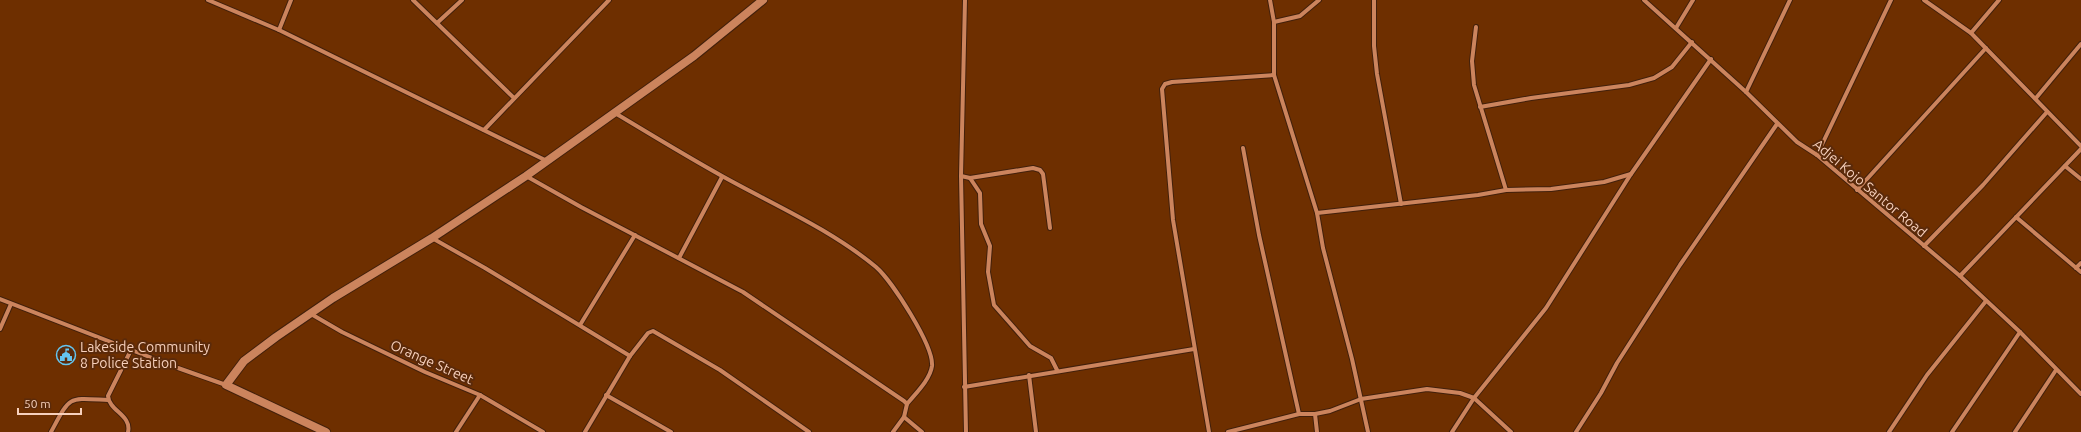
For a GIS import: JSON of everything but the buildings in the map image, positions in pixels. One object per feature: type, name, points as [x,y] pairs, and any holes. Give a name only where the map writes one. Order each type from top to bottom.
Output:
[{"type":"street","points":[[208,0],[279,30],[548,161]]},
{"type":"street","points":[[279,30],[291,0]]},
{"type":"street","points":[[413,0],[514,98]]},
{"type":"street","points":[[437,23],[462,0]]},
{"type":"street","points":[[484,130],[608,0]]},
{"type":"street","points":[[226,385],[244,361],[311,314],[432,238],[548,161],[694,56],[762,0]]},
{"type":"street","points":[[965,0],[961,176],[966,432]]},
{"type":"street","points":[[1270,0],[1274,22],[1274,75],[1317,213],[1323,248],[1368,432]]},
{"type":"street","points":[[1274,22],[1300,16],[1319,0]]},
{"type":"street","points":[[1374,0],[1374,46],[1377,74],[1401,204]]},
{"type":"street","name":"Adjei Kojo Santor Road","points":[[1644,0],[1711,59],[1797,142],[1817,155],[1960,276],[2020,332],[2081,394]]},
{"type":"street","points":[[1676,28],[1693,0]]},
{"type":"street","points":[[1746,92],[1790,0]]},
{"type":"street","points":[[1817,155],[1891,0]]},
{"type":"street","points":[[1924,0],[1971,34],[2036,98],[2047,112],[2081,146]]},
{"type":"street","points":[[1971,34],[1999,0]]},
{"type":"street","points":[[1476,27],[1472,61],[1474,85],[1506,190]]},
{"type":"street","points":[[1480,107],[1538,97],[1629,85],[1654,78],[1672,67],[1692,42]]},
{"type":"street","points":[[2036,98],[2081,44]]},
{"type":"street","points":[[1857,190],[1986,48]]},
{"type":"street","points":[[1452,432],[1474,398],[1546,308],[1632,174],[1711,59]]},
{"type":"street","points":[[1209,432],[1173,220],[1162,89],[1165,84],[1172,82],[1274,75]]},
{"type":"street","points":[[1924,246],[1983,184],[2047,112]]},
{"type":"street","points":[[614,113],[722,177],[824,231],[853,251],[885,277],[926,341],[932,366],[928,376],[907,404],[904,417],[893,432]]},
{"type":"street","points":[[1576,432],[1601,393],[1617,363],[1680,266],[1777,124]]},
{"type":"street","points":[[1243,148],[1259,235],[1299,414]]},
{"type":"street","points":[[1960,276],[2081,149]]},
{"type":"street","points":[[2065,166],[2081,179]]},
{"type":"street","points":[[961,176],[970,178],[1033,168],[1040,170],[1043,174],[1050,228]]},
{"type":"street","points":[[1317,213],[1478,195],[1506,190],[1551,189],[1604,182],[1632,174]]},
{"type":"street","points":[[526,176],[743,292],[907,404]]},
{"type":"street","points":[[679,258],[722,177]]},
{"type":"street","points":[[970,178],[980,193],[981,224],[990,246],[988,272],[994,306],[1030,346],[1051,358],[1057,370]]},
{"type":"street","points":[[2016,217],[2081,272]]},
{"type":"street","points":[[580,324],[635,235]]},
{"type":"street","points":[[432,238],[580,324],[630,356]]},
{"type":"street","points":[[2076,268],[2081,263]]},
{"type":"street","points":[[0,299],[226,385],[326,432]]},
{"type":"street","points":[[1889,432],[1927,375],[1986,301]]},
{"type":"street","points":[[0,329],[11,304]]},
{"type":"street","name":"Orange Street","points":[[311,314],[342,332],[425,372],[480,395],[543,432]]},
{"type":"street","points":[[585,432],[630,356],[648,333],[653,331],[720,370],[809,432]]},
{"type":"street","points":[[1952,432],[2020,332]]},
{"type":"street","points":[[964,387],[1057,370],[1194,349]]},
{"type":"street","points":[[108,400],[110,392],[131,350]]},
{"type":"street","points":[[2015,432],[2056,370]]},
{"type":"street","points":[[1028,375],[1036,432]]},
{"type":"street","points":[[1228,432],[1299,414],[1315,414],[1330,411],[1361,399],[1427,389],[1460,393],[1474,398],[1511,432]]},
{"type":"street","points":[[456,432],[480,395]]},
{"type":"street","points":[[606,395],[671,432]]},
{"type":"street","points":[[51,432],[65,406],[76,399],[108,400],[126,420],[129,426],[128,432]]},
{"type":"street","points":[[1315,414],[1317,432]]},
{"type":"street","points":[[904,417],[922,432]]},
{"type":"place","name":"Lakeside Community 8 Police Station","points":[[66,355]]}]
